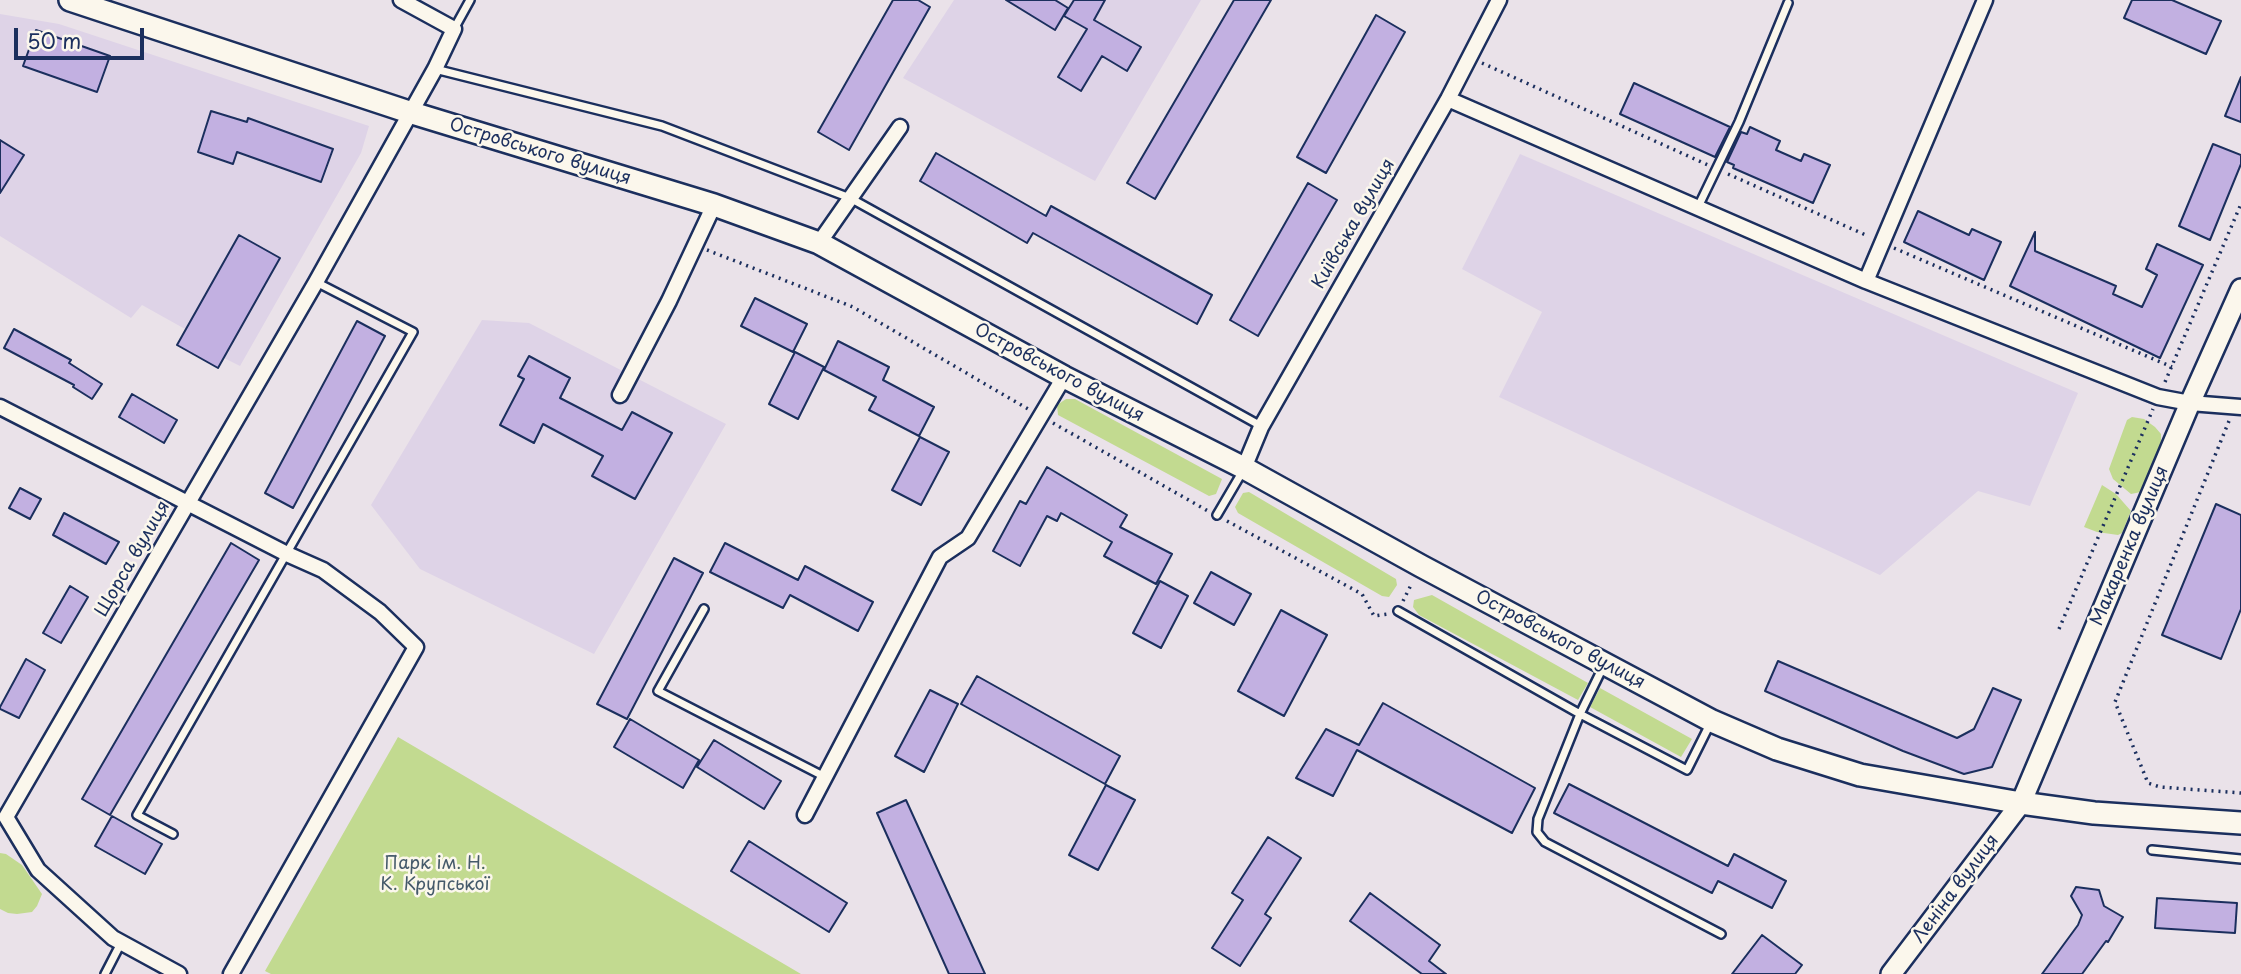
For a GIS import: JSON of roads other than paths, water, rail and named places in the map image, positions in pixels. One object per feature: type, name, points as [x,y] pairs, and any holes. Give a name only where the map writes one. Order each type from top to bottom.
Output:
[{"type":"main road","name":"Островського вулиця","points":[[70,0],[410,112],[714,205],[819,243],[1064,377],[1244,468],[1712,721],[1777,749],[1860,775],[2021,803],[2094,813],[2241,822]]},
{"type":"street","points":[[401,0],[421,5],[454,29]]},
{"type":"street","name":"Київська вулиця","points":[[1244,468],[1261,427],[1448,99],[1499,0]]},
{"type":"street","points":[[1866,281],[1985,0]]},
{"type":"street","name":"Щорса вулиця","points":[[179,974],[113,938],[38,870],[6,817],[316,282],[435,69],[454,29]]},
{"type":"street","points":[[1448,99],[1866,281],[2158,397],[2238,407]]},
{"type":"street","points":[[819,243],[900,127]]},
{"type":"street","points":[[620,395],[714,205]]},
{"type":"street","name":"Макаренка вулиця","points":[[2021,803],[2241,289]]},
{"type":"street","points":[[805,815],[940,557],[968,538],[1064,377]]},
{"type":"street","points":[[0,407],[323,570],[380,612],[416,647],[231,974]]},
{"type":"street","name":"Леніна вулиця","points":[[1891,974],[2021,803]]},
{"type":"lane","points":[[454,29],[470,0]]},
{"type":"lane","points":[[1697,208],[1739,122],[1788,3]]},
{"type":"lane","points":[[435,69],[662,126],[850,198],[1261,427]]},
{"type":"lane","points":[[173,834],[137,815],[413,332],[316,282]]},
{"type":"lane","points":[[1216,515],[1244,468]]},
{"type":"lane","points":[[704,609],[658,691],[825,777]]},
{"type":"lane","points":[[1398,611],[1580,714],[1687,770],[1712,721]]},
{"type":"lane","points":[[1605,664],[1580,714],[1538,819],[1537,832],[1545,842],[1721,934]]},
{"type":"lane","points":[[2152,850],[2241,859]]},
{"type":"lane","points":[[105,974],[122,942]]},
{"type":"park label","name":"Парк ім. Н. К. Крупської","points":[[435,874]]}]
